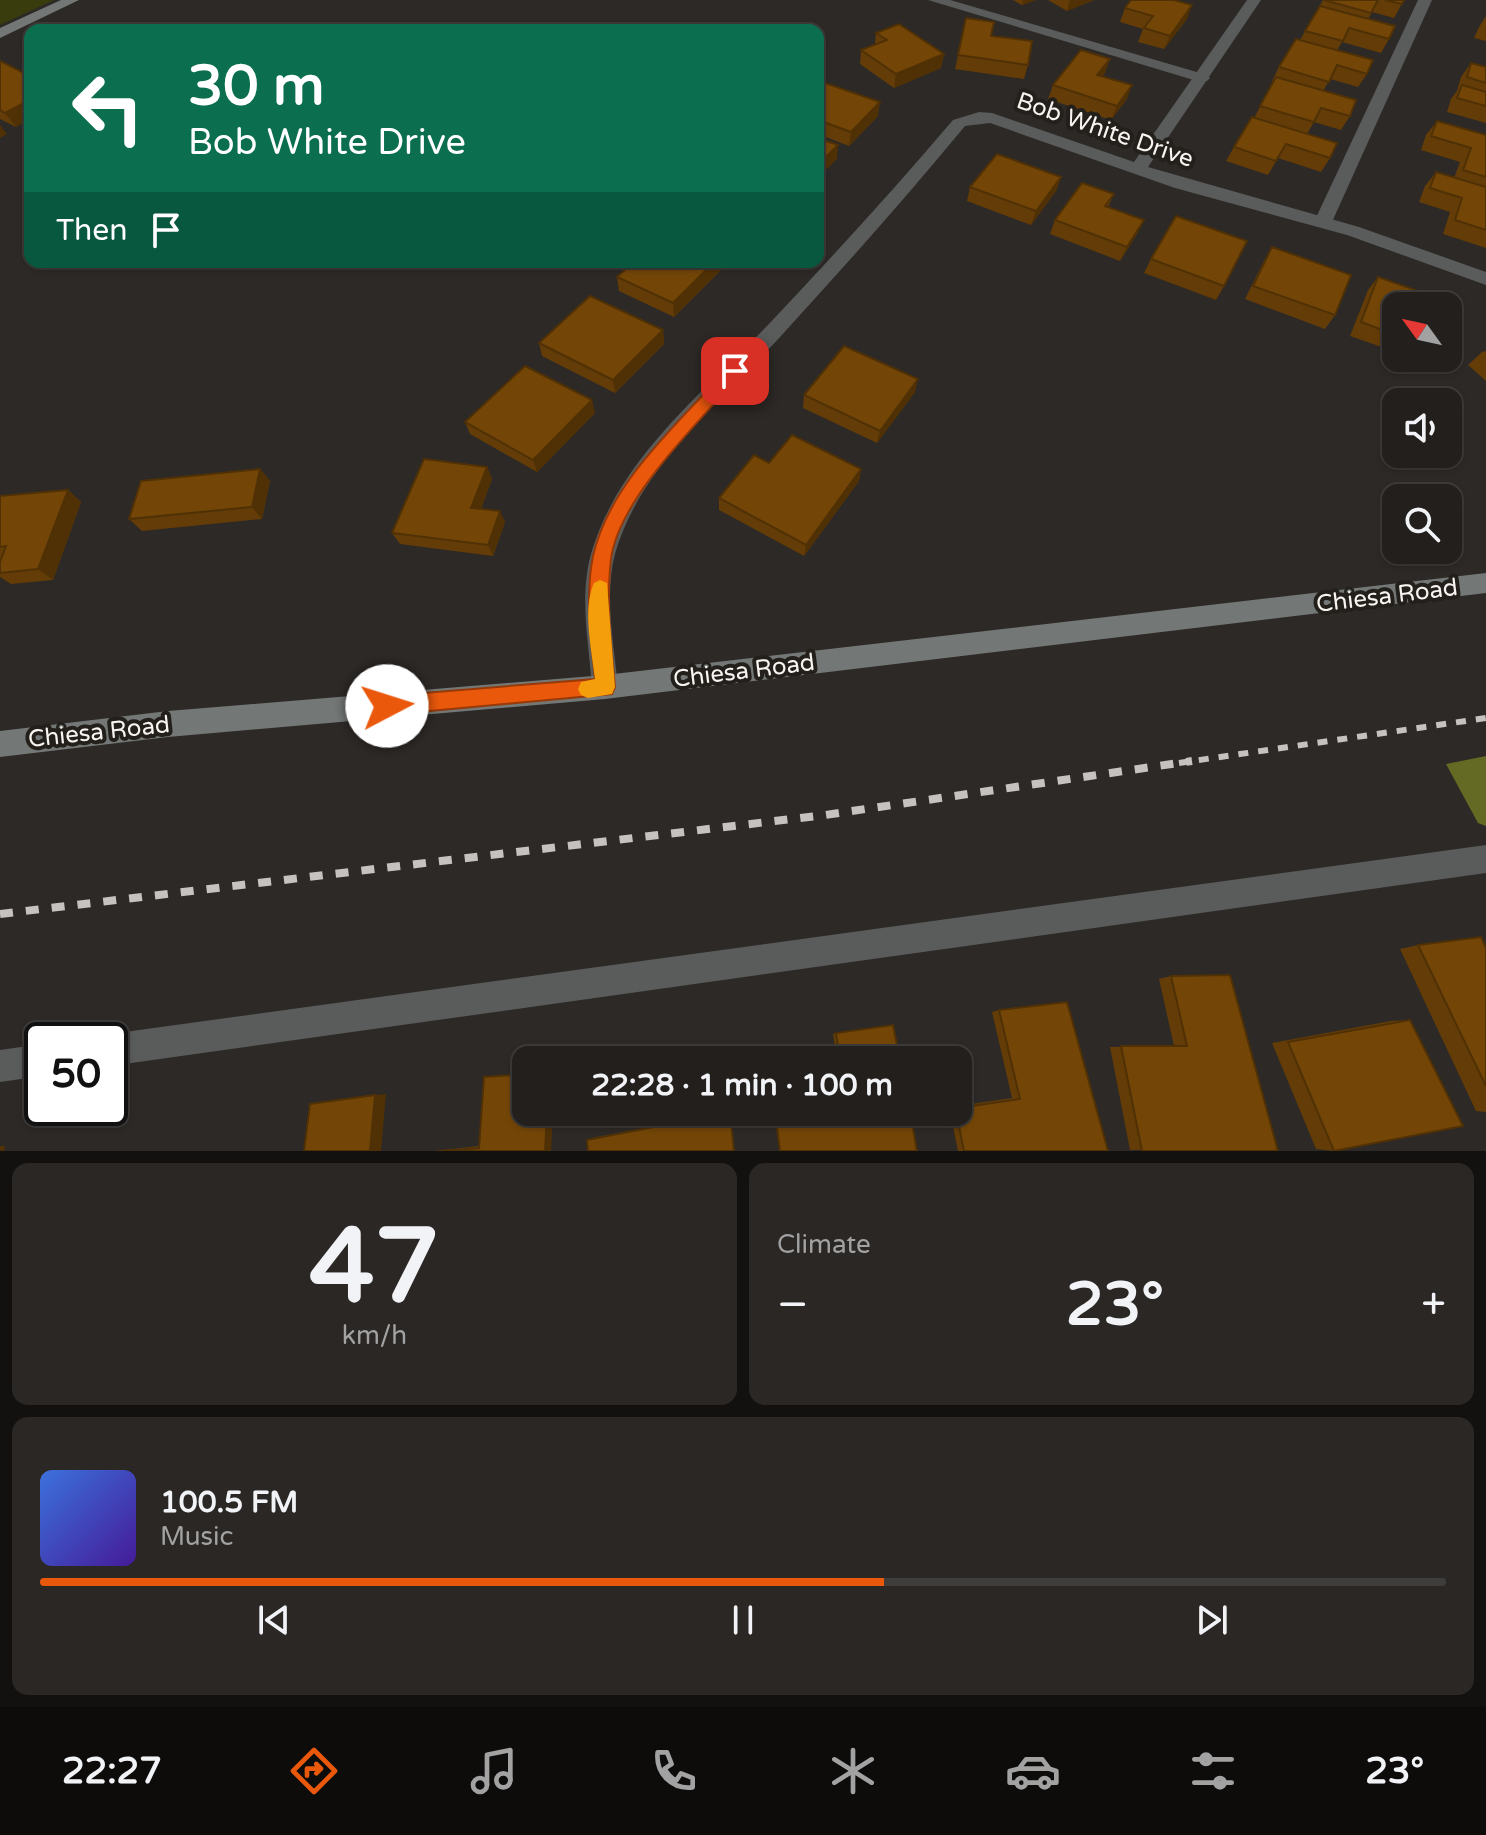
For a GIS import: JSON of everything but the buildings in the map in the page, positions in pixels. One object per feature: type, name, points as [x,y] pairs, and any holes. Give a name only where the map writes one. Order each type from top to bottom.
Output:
[{"type":"main road","points":[[0,34],[72,0]]},
{"type":"main road","name":"Chiesa Road","points":[[0,744],[168,724],[605,687],[1486,583]]},
{"type":"street","points":[[935,0],[1202,78]]},
{"type":"street","points":[[1139,167],[1254,0]]},
{"type":"street","points":[[1323,222],[1425,0]]},
{"type":"street","name":"Bob White Drive","points":[[605,687],[599,616],[602,556],[622,504],[719,387],[798,304],[959,123],[979,117],[992,118],[1181,184],[1323,222],[1414,251],[1486,279]]},
{"type":"street","points":[[128,1048],[1486,859]]},
{"type":"street","points":[[0,1066],[24,1063]]},
{"type":"green space","points":[[0,0],[54,0],[0,25]]},
{"type":"green space","points":[[1486,756],[1486,826],[1478,823],[1446,764]]},
{"type":"railway","points":[[1179,763],[1486,718]]},
{"type":"railway","points":[[0,914],[825,815],[1192,761]]},
{"type":"slow traffic","points":[[588,689],[605,687],[599,616],[600,588]]},
{"type":"route","points":[[387,706],[605,687],[599,616],[602,556],[622,504],[735,371]]}]
